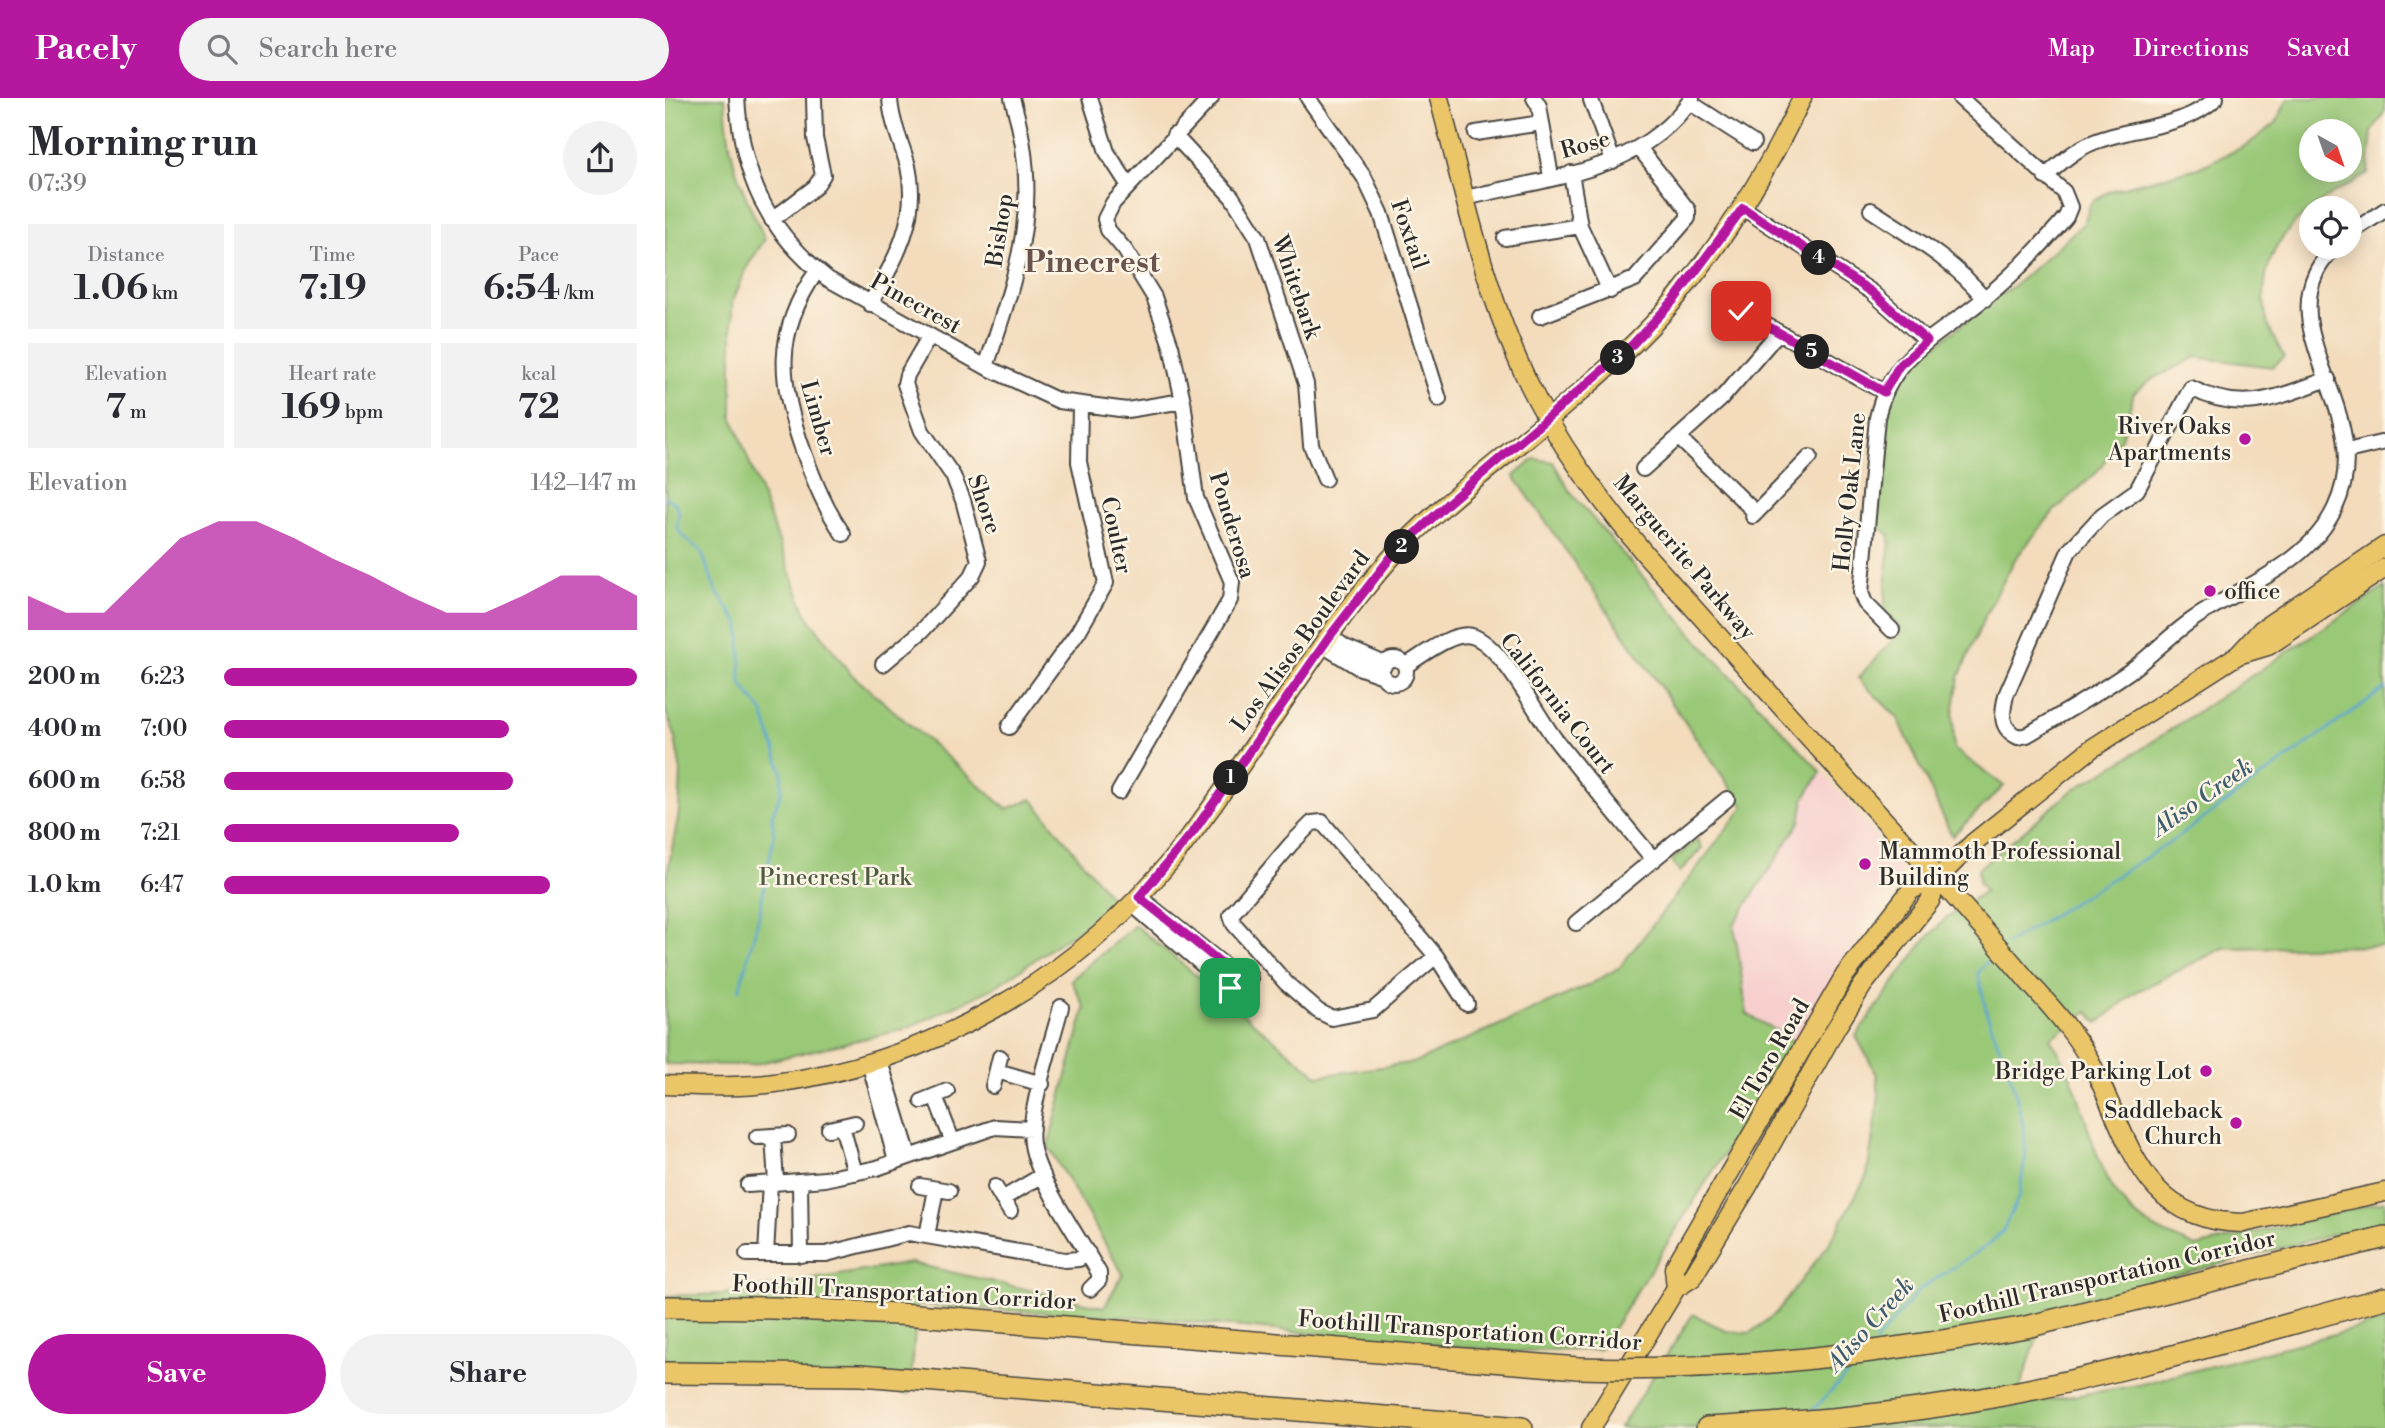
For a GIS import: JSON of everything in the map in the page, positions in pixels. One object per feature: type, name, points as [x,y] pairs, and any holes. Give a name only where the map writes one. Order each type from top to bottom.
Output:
[{"type":"highway","name":"Foothill Transportation Corridor","points":[[665,1307],[774,1308],[916,1315],[1578,1367],[1663,1367],[1822,1357],[1920,1346],[2027,1327],[2385,1237]]},
{"type":"highway","points":[[1707,1428],[1810,1421],[2002,1395],[2110,1372],[2385,1298]]},
{"type":"highway","points":[[665,1373],[751,1371],[911,1378],[1522,1428]]},
{"type":"main road","name":"Marguerite Parkway","points":[[1439,98],[1489,285],[1508,339],[1548,419],[1611,513],[1646,555],[1964,906],[2067,1027],[2088,1057],[2143,1176],[2165,1198],[2184,1210],[2224,1223],[2243,1223],[2385,1192]]},
{"type":"main road","name":"Los Alisos Boulevard","points":[[665,1085],[709,1087],[774,1083],[874,1060],[946,1034],[1043,981],[1136,901],[1194,831],[1327,641],[1391,557],[1447,504],[1631,346],[1674,300],[1743,208],[1802,98]]},
{"type":"main road","name":"El Toro Road","points":[[1591,1428],[1676,1288],[1692,1279],[1863,985],[1930,901],[1938,878],[1973,843],[2051,778],[2238,655],[2261,630],[2385,547]]},
{"type":"main road","name":"El Toro Road","points":[[2238,655],[2268,646],[2385,568]]},
{"type":"street","name":"Pinecrest","points":[[737,98],[744,156],[751,180],[772,220],[817,271],[870,304],[1035,393],[1080,406],[1127,410],[1184,401]]},
{"type":"street","points":[[772,220],[815,187],[823,175],[815,138],[814,98]]},
{"type":"street","points":[[870,304],[896,260],[910,222],[912,194],[908,166],[897,135],[890,98]]},
{"type":"street","name":"Bishop","points":[[986,368],[1019,265],[1026,227],[1029,190],[1026,154],[1012,98]]},
{"type":"street","points":[[1090,98],[1107,152],[1129,186],[1211,98]]},
{"type":"street","name":"Foxtail","points":[[1308,98],[1364,177],[1381,213],[1440,399]]},
{"type":"street","points":[[1534,98],[1539,106],[1551,177]]},
{"type":"street","points":[[1959,98],[2045,177],[2071,154],[2095,141],[2179,119],[2216,98]]},
{"type":"street","points":[[1591,100],[1613,161]]},
{"type":"street","points":[[1690,100],[1753,143]]},
{"type":"street","name":"Rose","points":[[1465,194],[1527,175],[1551,177],[1613,161],[1640,149],[1674,121],[1690,100]]},
{"type":"street","points":[[1476,133],[1541,124]]},
{"type":"street","name":"Whitebark","points":[[1174,135],[1232,197],[1258,239],[1306,384],[1311,444],[1325,479]]},
{"type":"street","points":[[1540,316],[1626,284],[1642,272],[1689,213],[1640,149]]},
{"type":"street","points":[[1571,173],[1580,226],[1610,291]]},
{"type":"street","name":"Holly Oak Lane","points":[[1892,630],[1865,603],[1861,593],[1877,418],[1884,392],[1899,366],[1927,341],[1985,299],[2026,262],[2066,217],[2069,199],[2045,177]]},
{"type":"street","name":"Ponderosa","points":[[1119,792],[1230,600],[1231,582],[1196,498],[1184,401],[1154,297],[1125,250],[1108,230],[1105,219],[1113,203],[1129,186]]},
{"type":"street","points":[[1743,208],[1872,292],[1927,341]]},
{"type":"street","points":[[1871,210],[1944,257],[1985,299]]},
{"type":"street","points":[[2362,225],[2385,210]]},
{"type":"street","points":[[1505,238],[1580,226]]},
{"type":"street","points":[[2326,259],[2315,274],[2309,305],[2313,337],[2328,379],[2341,417],[2347,451],[2343,483],[2335,508],[2310,546],[2190,621],[2133,669],[2027,735],[2018,737],[2008,731],[2002,720],[2006,695],[2069,551],[2102,515],[2137,490],[2191,388],[2229,402],[2249,403],[2267,401],[2328,379]]},
{"type":"street","name":"Limber","points":[[817,271],[795,307],[786,340],[784,376],[791,418],[823,504],[843,534]]},
{"type":"street","points":[[1741,311],[1884,392]]},
{"type":"street","points":[[1643,469],[1721,398],[1779,333]]},
{"type":"street","name":"Shore","points":[[883,664],[922,631],[972,576],[979,561],[963,500],[953,476],[922,431],[905,384],[907,375],[929,337]]},
{"type":"street","name":"Coulter","points":[[1009,727],[1078,632],[1106,583],[1079,462],[1080,406]]},
{"type":"street","points":[[1679,438],[1755,514],[1810,457]]},
{"type":"street","points":[[2347,451],[2385,442]]},
{"type":"street","name":"California Court","points":[[1384,670],[1390,682],[1398,682],[1406,674],[1405,666],[1456,637],[1469,636],[1481,642],[1513,675],[1554,738],[1654,860]]},
{"type":"street","points":[[1327,641],[1358,667],[1384,670],[1394,659],[1405,666]]},
{"type":"street","points":[[1576,923],[1727,799]]},
{"type":"street","points":[[1436,956],[1380,1005],[1366,1013],[1343,1018],[1324,1016],[1268,962],[1232,921],[1233,912],[1291,844],[1312,823],[1318,821],[1327,826],[1436,956],[1468,1004]]},
{"type":"street","points":[[1136,901],[1232,973],[1247,971],[1250,978]]},
{"type":"street","points":[[1258,950],[1232,973],[1230,988],[1237,991],[1245,988],[1250,978],[1268,962]]},
{"type":"street","points":[[1061,1007],[1032,1129],[1035,1157],[1043,1175],[1099,1273],[1099,1280],[1090,1289]]},
{"type":"street","points":[[874,1060],[902,1158]]},
{"type":"street","points":[[993,1086],[998,1064],[1042,1084]]},
{"type":"street","points":[[935,1096],[952,1140]]},
{"type":"street","points":[[842,1126],[855,1172]]},
{"type":"street","points":[[748,1185],[800,1181],[855,1172],[995,1127],[1032,1129]]},
{"type":"street","points":[[757,1138],[780,1136],[766,1254]]},
{"type":"street","points":[[1003,1199],[1043,1175]]},
{"type":"street","points":[[800,1181],[801,1255]]},
{"type":"street","points":[[920,1186],[943,1190],[927,1236]]},
{"type":"street","points":[[747,1254],[825,1254],[909,1233],[1065,1261],[1079,1259],[1088,1253]]},
{"type":"shaded area","points":[[1821,772],[1898,863],[1900,878],[1842,960],[1795,1042],[1747,1014],[1734,924],[1800,822],[1804,799]]},
{"type":"green space","name":"Pinecrest Park","points":[[665,98],[725,98],[736,171],[765,239],[747,267],[732,303],[732,416],[806,614],[850,673],[1007,809],[1032,799],[1112,899],[1091,921],[992,989],[905,1029],[751,1065],[665,1064],[665,885],[679,813],[681,772],[674,732],[665,710]]},
{"type":"green space","points":[[2288,98],[2385,98],[2385,111],[2372,132],[2368,174],[2363,177],[2363,119],[2299,119],[2299,182],[2353,182],[2330,196],[2299,196],[2299,220],[2277,246],[2268,267],[2264,290],[2266,317],[2284,357],[2272,367],[2196,357],[2154,378],[2134,393],[2121,438],[2096,473],[2054,511],[2015,559],[1985,616],[1959,677],[1953,714],[1954,749],[2004,786],[1952,836],[1898,718],[1858,678],[1902,630],[1884,612],[1890,536],[1878,525],[1884,429],[1891,398],[1915,361],[2022,279],[2084,223],[2091,203],[2109,191],[2198,168],[2247,145],[2276,123]]},
{"type":"green space","points":[[1534,459],[1553,462],[1570,492],[1691,633],[1821,772],[1804,799],[1800,822],[1734,924],[1747,1014],[1795,1042],[1600,1349],[1516,1352],[1143,1318],[917,1305],[910,1394],[747,1378],[710,1362],[665,1366],[665,1296],[724,1294],[911,1263],[1104,1307],[1123,1274],[1048,1146],[1085,1008],[1071,980],[1135,925],[1318,1076],[1416,1062],[1589,985],[1620,967],[1744,807],[1514,476]]},
{"type":"green space","points":[[2385,587],[2385,946],[2223,948],[2134,993],[2098,1023],[2088,1011],[2050,1039],[2074,1084],[2109,1182],[2123,1203],[2154,1228],[2196,1247],[2385,1201],[2385,1221],[2047,1309],[2014,1406],[2138,1385],[2385,1321],[2385,1428],[1620,1428],[1693,1314],[1728,1332],[1750,1333],[1776,1313],[1829,1244],[1867,1175],[1879,1097],[1877,1075],[1856,1036],[1922,944],[1945,919],[1985,891],[1979,883],[1978,869],[2073,790],[2140,750]]},
{"type":"green space","points":[[1698,839],[1702,848],[1680,872],[1671,861]]},
{"type":"waterway","points":[[665,497],[676,504],[679,514],[677,527],[683,536],[701,551],[716,591],[740,625],[741,684],[763,713],[782,772],[781,792],[772,816],[774,836],[758,920],[739,990]]},
{"type":"waterway","name":"Aliso Creek","points":[[2005,945],[2171,842],[2385,688]]},
{"type":"waterway","name":"Aliso Creek","points":[[1875,1342],[1919,1290],[1988,1245],[2003,1231],[2019,1196],[2026,1153],[2024,1129],[2013,1083],[1987,1014],[1978,973],[1994,953]]},
{"type":"waterway","name":"Aliso Creek","points":[[1812,1411],[1858,1363]]},
{"type":"place","name":"River Oaks Apartments","points":[[2245,439]]},
{"type":"place","name":"office","points":[[2210,591]]},
{"type":"place","name":"Mammoth Professional Building","points":[[1865,864]]},
{"type":"place","name":"Bridge Parking Lot","points":[[2206,1071]]},
{"type":"place","name":"Saddleback Church","points":[[2236,1123]]},
{"type":"district","name":"Pinecrest","points":[[1092,262]]},
{"type":"route","points":[[1230,988],[1226,981],[1230,970],[1216,962],[1139,897],[1194,831],[1330,636],[1391,557],[1447,504],[1631,346],[1674,300],[1743,208],[1872,292],[1898,312],[1927,341],[1899,366],[1884,392],[1741,311]]}]
